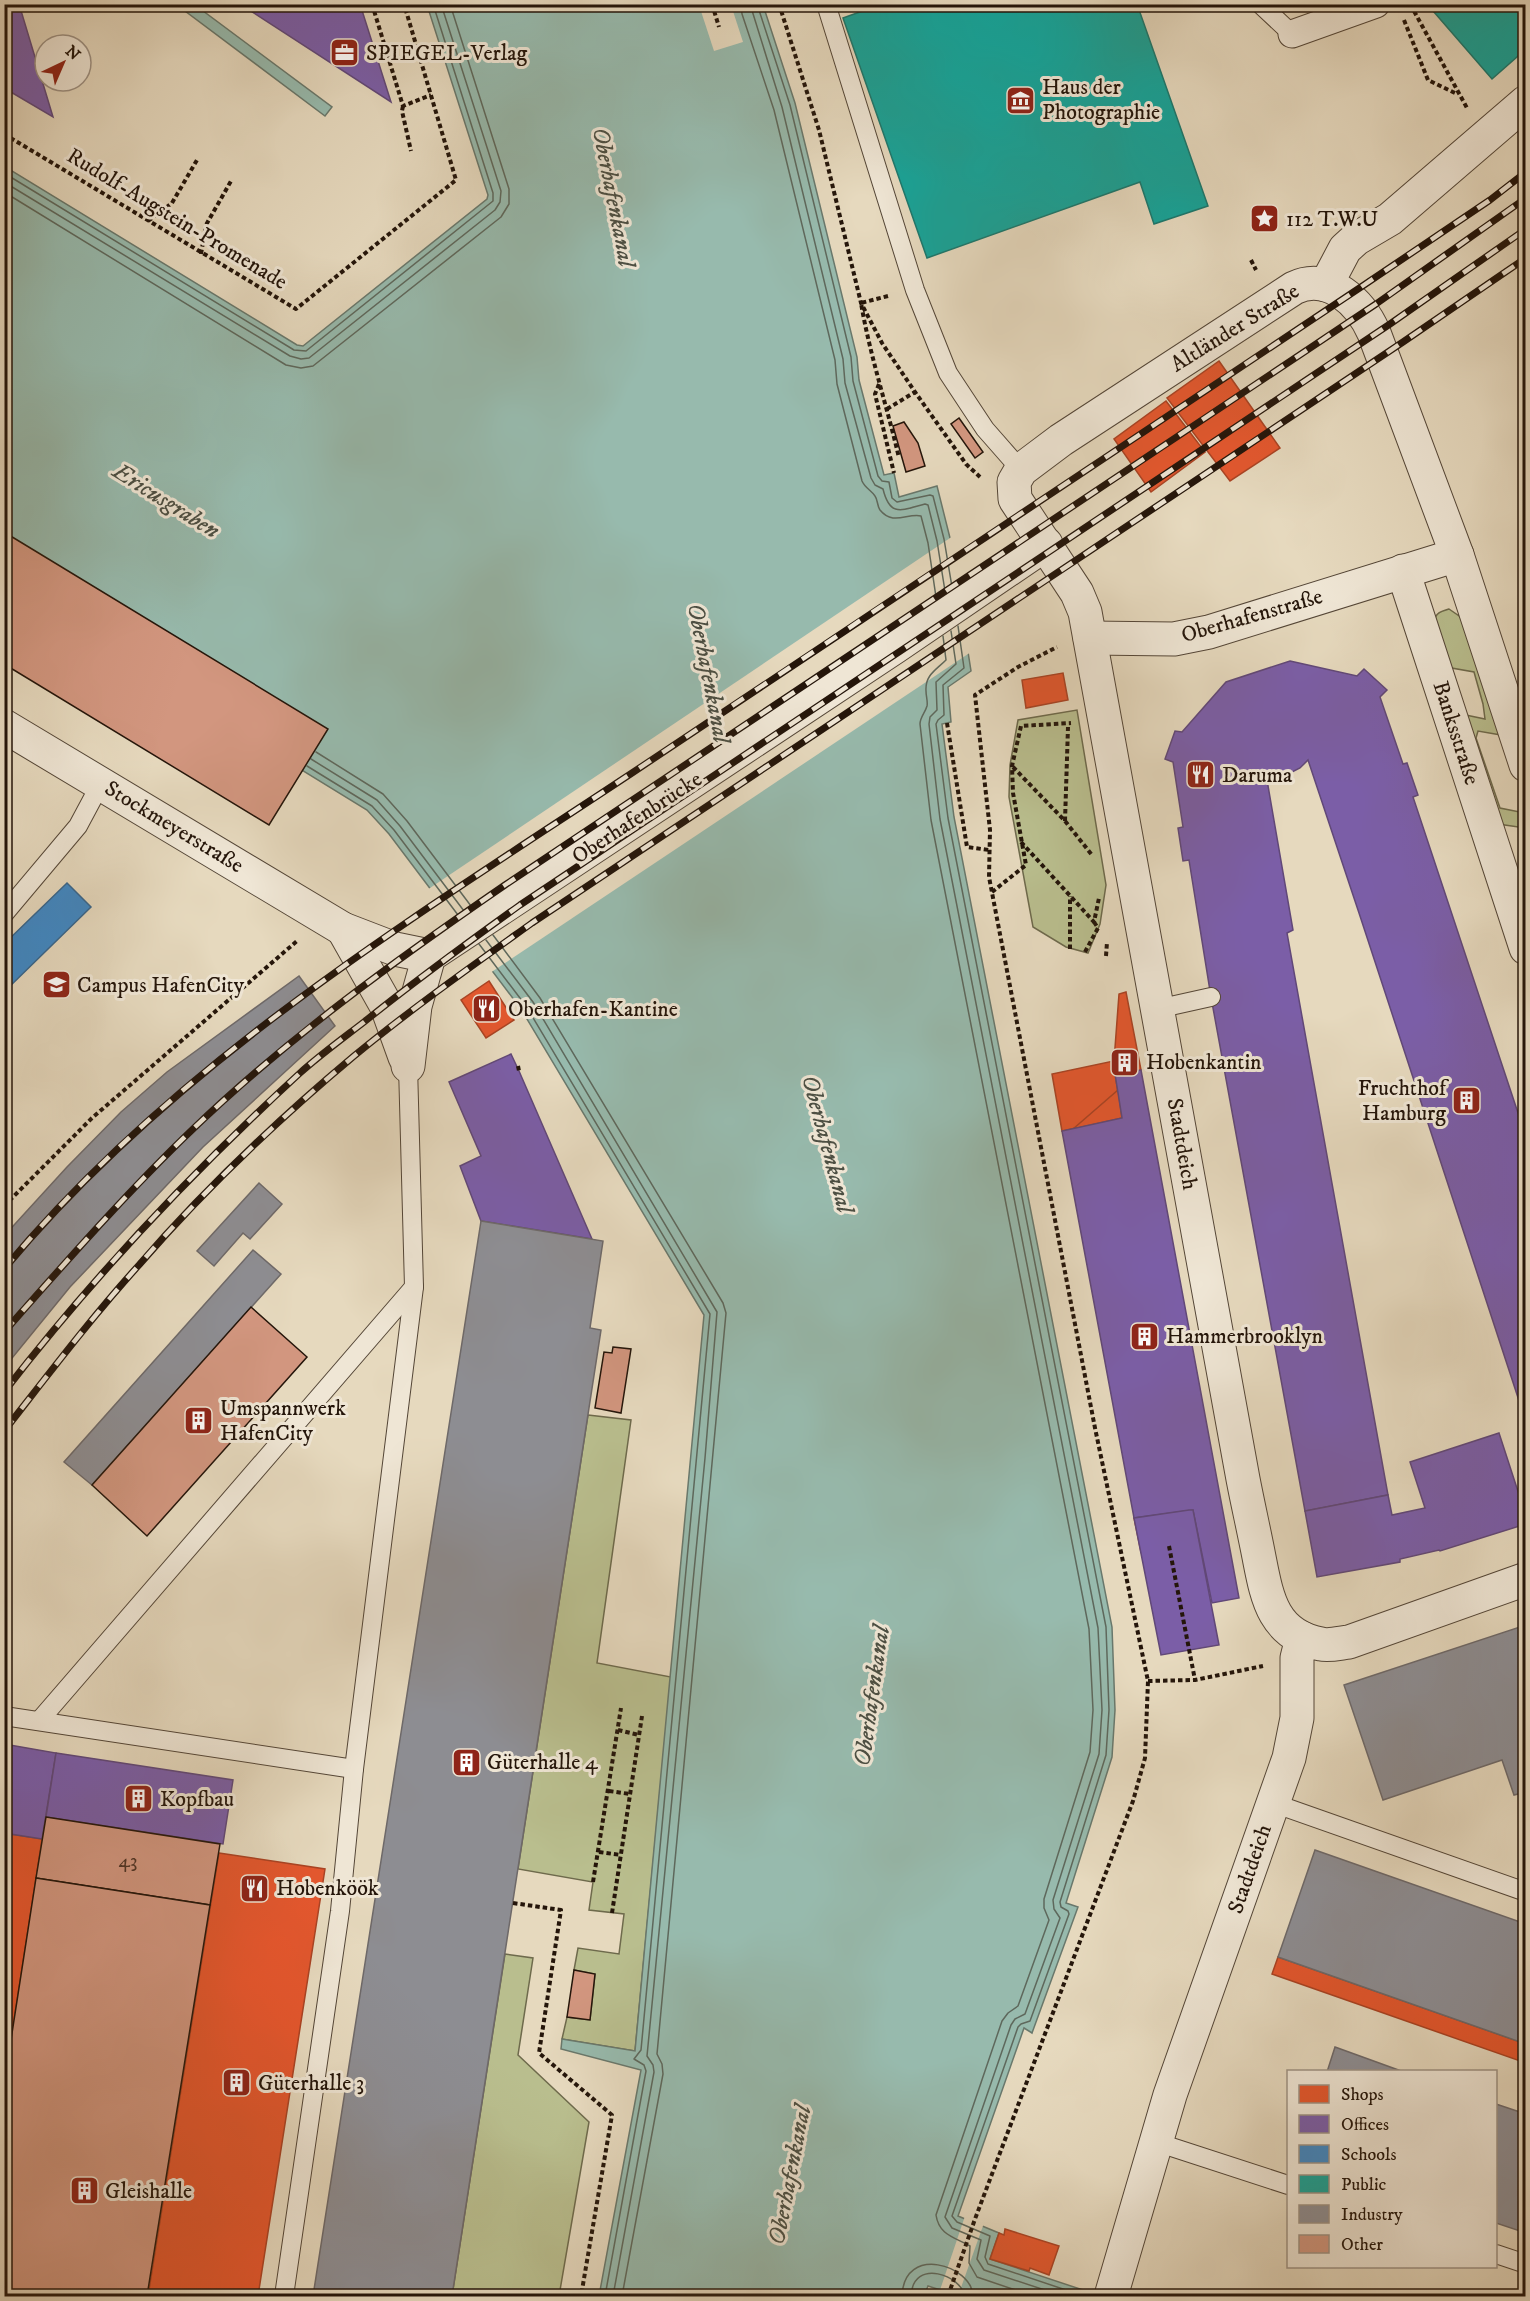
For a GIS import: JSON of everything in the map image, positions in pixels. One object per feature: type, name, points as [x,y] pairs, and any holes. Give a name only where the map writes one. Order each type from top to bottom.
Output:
[{"type":"street","points":[[1292,34],[1376,4]]},
{"type":"street","name":"Altländer Straße","points":[[1018,484],[1061,440],[1294,288],[1304,283],[1318,282],[1326,285],[1345,249],[1356,239],[1399,212],[1526,102]]},
{"type":"street","points":[[1326,285],[1353,301],[1368,319],[1457,555],[1526,765]]},
{"type":"street","points":[[1018,484],[1046,544],[1077,593],[1085,612],[1089,638]]},
{"type":"street","name":"Oberhafenbrücke","points":[[429,956],[1046,544]]},
{"type":"street","points":[[1403,571],[1457,555]]},
{"type":"street","name":"Oberhafenstraße","points":[[1089,638],[1174,639],[1209,632],[1403,571]]},
{"type":"street","name":"Banksstraße","points":[[1403,571],[1526,948]]},
{"type":"street","name":"Stadtdeich","points":[[1089,638],[1243,1479],[1267,1596],[1276,1615],[1299,1648],[1297,1718],[1289,1758],[1170,2095],[1111,2296]]},
{"type":"street","name":"Stockmeyerstraße","points":[[4,726],[334,924],[395,949],[429,956]]},
{"type":"street","name":"Stockmeyerstraße","points":[[334,924],[387,1007],[408,1066]]},
{"type":"street","points":[[408,1066],[415,1006],[429,956]]},
{"type":"street","name":"Stadtdeich","points":[[1299,1648],[1349,1642],[1526,1579]]},
{"type":"lane","points":[[826,4],[915,290],[948,373],[1018,484]]},
{"type":"lane","points":[[1260,4],[1292,34]]},
{"type":"lane","points":[[4,914],[78,826],[101,783]]},
{"type":"lane","points":[[1157,1009],[1211,997]]},
{"type":"lane","points":[[284,2296],[340,1911],[354,1769],[414,1287],[408,1066]]},
{"type":"lane","points":[[39,1721],[414,1287]]},
{"type":"lane","points":[[4,1716],[354,1769]]},
{"type":"lane","points":[[1273,1803],[1526,1892]]},
{"type":"lane","points":[[1156,2142],[1287,2185]]},
{"type":"lane","points":[[1497,2254],[1526,2264]]},
{"type":"path","points":[[372,4],[403,106],[402,111],[411,151]]},
{"type":"path","name":"Rudolf-Augstein-Promenade","points":[[4,134],[296,309],[456,180],[404,4]]},
{"type":"path","points":[[712,4],[719,27]]},
{"type":"path","points":[[778,4],[819,130],[861,303],[868,343],[899,458]]},
{"type":"path","points":[[1402,15],[1428,80],[1458,94],[1414,11]]},
{"type":"path","points":[[403,106],[431,95]]},
{"type":"path","points":[[148,220],[172,203],[197,160]]},
{"type":"path","points":[[201,254],[206,225],[231,181]]},
{"type":"path","points":[[861,303],[890,296]]},
{"type":"path","points":[[861,303],[882,343],[966,464],[989,485],[1018,484]]},
{"type":"path","points":[[879,383],[874,394],[894,473]]},
{"type":"path","points":[[887,409],[915,392]]},
{"type":"path","points":[[948,2296],[1133,1801],[1145,1758],[1148,1681],[1095,1428],[989,877],[990,830],[975,695],[1018,667],[1054,648],[1089,638]]},
{"type":"path","points":[[992,892],[1026,865],[1013,793],[1012,766],[1021,726],[1105,720]]},
{"type":"path","points":[[947,723],[967,847],[989,850]]},
{"type":"path","points":[[1065,821],[1068,723]]},
{"type":"path","points":[[1012,766],[1065,821],[1094,858]]},
{"type":"path","points":[[1021,842],[1098,928],[1084,952]]},
{"type":"path","points":[[1094,922],[1101,888]]},
{"type":"path","points":[[1070,895],[1070,949]]},
{"type":"path","points":[[4,1206],[93,1118],[334,924]]},
{"type":"path","points":[[1169,1546],[1195,1680]]},
{"type":"path","points":[[1148,1681],[1195,1680],[1299,1648]]},
{"type":"path","points":[[593,1882],[621,1708]]},
{"type":"path","points":[[612,1913],[642,1716]]},
{"type":"path","points":[[618,1730],[639,1735]]},
{"type":"path","points":[[609,1791],[630,1794]]},
{"type":"path","points":[[599,1852],[621,1855]]},
{"type":"path","points":[[513,1903],[561,1910],[539,2053],[612,2115],[581,2296]]},
{"type":"green space","points":[[1449,609],[1462,618],[1501,735],[1478,731],[1476,738],[1500,808],[1525,813],[1525,828],[1498,824],[1461,714],[1485,719],[1474,672],[1446,667],[1436,633],[1436,616]]},
{"type":"green space","points":[[1077,710],[1106,885],[1100,924],[1088,953],[1066,947],[1033,927],[1009,797],[1010,765],[1018,720]]},
{"type":"green space","points":[[588,1415],[631,1420],[597,1663],[671,1677],[635,2051],[562,2039],[567,2017],[590,2020],[595,1974],[574,1970],[578,1948],[619,1954],[624,1914],[589,1910],[593,1882],[518,1869]]},
{"type":"green space","points":[[505,1954],[533,1958],[518,2055],[589,2122],[559,2296],[452,2296]]},
{"type":"water","points":[[177,5],[195,5],[332,107],[325,116]]},
{"type":"water","points":[[427,5],[763,5],[795,103],[857,357],[859,380],[884,475],[894,473],[899,497],[937,486],[950,538],[971,671],[948,687],[951,722],[942,724],[954,817],[1112,1627],[1115,1710],[1112,1757],[1066,1903],[1078,1907],[1032,2033],[1024,2028],[958,2216],[999,2233],[990,2259],[1101,2296],[959,2296],[928,2286],[924,2296],[599,2296],[641,2070],[561,2049],[562,2039],[635,2051],[704,1315],[521,1009],[389,834],[367,810],[5,588],[4,166],[297,345],[303,346],[487,199],[488,195]]},
{"type":"pier","points":[[699,5],[731,5],[743,42],[714,51]]},
{"type":"pier","points":[[953,536],[971,652],[490,973],[427,890]]},
{"type":"pier","points":[[965,2216],[984,2223],[958,2296],[949,2296],[939,2293]]},
{"type":"building: Shops","points":[[1219,361],[1280,448],[1230,481],[1167,398]]},
{"type":"building: Shops","points":[[1166,401],[1205,452],[1151,492],[1114,439]]},
{"type":"building: Shops","points":[[1063,673],[1068,700],[1026,708],[1022,680]]},
{"type":"building: Shops","name":"Oberhafen-Kantine","points":[[489,981],[514,1020],[486,1038],[461,1000]]},
{"type":"building: Shops","name":"Hobenkantin","points":[[1126,992],[1141,1070],[1115,1074],[1122,1118],[1062,1131],[1052,1074],[1114,1061],[1119,994]]},
{"type":"building: Shops","points":[[1118,1090],[1122,1118],[1073,1129]]},
{"type":"building: Shops","points":[[1189,1510],[1141,1552],[1134,1518]]},
{"type":"building: Shops","points":[[4,1833],[42,1839],[4,2085]]},
{"type":"building: Shops","name":"Güterhalle 3","points":[[219,1853],[325,1869],[258,2296],[148,2296]]},
{"type":"building: Shops","points":[[1278,1957],[1526,2044],[1526,2063],[1272,1974]]},
{"type":"building: Shops","points":[[1005,2229],[1059,2246],[1049,2275],[990,2259],[999,2233],[1004,2235]]},
{"type":"building: Offices","points":[[4,4],[19,4],[33,51],[33,93],[46,93],[53,117],[4,88]]},
{"type":"building: Offices","name":"SPIEGEL-Verlag","points":[[240,4],[360,4],[391,102]]},
{"type":"building: Offices","name":"Fruchthof Hamburg","points":[[1290,661],[1357,676],[1364,669],[1387,690],[1380,697],[1403,764],[1407,763],[1418,795],[1413,797],[1526,1137],[1526,1422],[1308,760],[1292,772],[1273,773],[1267,780],[1293,930],[1287,933],[1388,1495],[1305,1511],[1211,997],[1189,860],[1183,861],[1178,828],[1183,827],[1173,762],[1165,759],[1175,731],[1182,732],[1226,682]]},
{"type":"building: Offices","points":[[511,1054],[592,1239],[481,1221],[460,1166],[481,1156],[449,1082]]},
{"type":"building: Offices","name":"Hammerbrooklyn","points":[[1141,1070],[1239,1598],[1212,1603],[1193,1510],[1134,1518],[1062,1131],[1122,1118],[1115,1074]]},
{"type":"building: Offices","points":[[1499,1433],[1526,1516],[1526,1524],[1440,1551],[1400,1559],[1400,1562],[1317,1577],[1305,1511],[1388,1495],[1392,1515],[1425,1508],[1410,1462]]},
{"type":"building: Offices","points":[[1193,1510],[1219,1645],[1161,1655],[1134,1518]]},
{"type":"building: Offices","points":[[4,1744],[56,1753],[42,1839],[4,1833]]},
{"type":"building: Offices","name":"Kopfbau","points":[[56,1753],[233,1780],[223,1844],[46,1817]]},
{"type":"building: Schools","points":[[67,883],[91,907],[4,992],[4,944]]},
{"type":"building: Public","name":"Haus der Photographie","points":[[882,4],[1137,4],[1208,206],[1154,224],[1140,182],[927,258],[843,18]]},
{"type":"building: Public","points":[[1427,4],[1526,4],[1526,49],[1492,79]]},
{"type":"building: Industry","points":[[299,976],[335,1026],[203,1147],[70,1287],[4,1368],[4,1236],[121,1112],[167,1072]]},
{"type":"building: Industry","points":[[259,1183],[282,1204],[250,1239],[243,1233],[214,1266],[197,1251]]},
{"type":"building: Industry","name":"Güterhalle 4","points":[[481,1221],[603,1241],[590,1328],[601,1330],[452,2296],[313,2296]]},
{"type":"building: Industry","points":[[253,1250],[281,1274],[92,1485],[64,1462]]},
{"type":"building: Industry","points":[[1526,1625],[1526,1792],[1514,1795],[1502,1760],[1383,1800],[1344,1685]]},
{"type":"building: Industry","points":[[1315,1850],[1526,1924],[1526,2044],[1278,1957]]},
{"type":"building: Industry","points":[[1335,2047],[1398,2070],[1328,2070]]},
{"type":"building: Industry","points":[[1497,2104],[1526,2114],[1526,2233],[1497,2223]]},
{"type":"building: Other","points":[[959,418],[983,452],[975,458],[951,424]]},
{"type":"building: Other","points":[[904,422],[918,443],[925,466],[906,472],[893,426]]},
{"type":"building: Other","points":[[4,532],[328,729],[269,825],[4,664]]},
{"type":"building: Other","name":"Umspannwerk HafenCity","points":[[251,1307],[307,1357],[147,1536],[92,1485]]},
{"type":"building: Other","points":[[613,1347],[631,1349],[621,1413],[595,1408],[604,1352],[612,1353]]},
{"type":"building: Other","points":[[46,1817],[220,1844],[210,1905],[36,1878]]},
{"type":"building: Other","name":"Gleishalle","points":[[36,1878],[210,1905],[147,2296],[4,2296],[4,2085]]},
{"type":"building: Other","points":[[574,1970],[595,1974],[590,2020],[567,2017]]},
{"type":"railway","points":[[4,1269],[71,1194],[143,1125],[299,998],[464,883],[1364,285],[1490,200],[1526,172]]},
{"type":"railway","points":[[4,1332],[120,1203],[193,1129],[229,1095],[305,1031],[384,971],[505,885],[1376,304],[1526,198]]},
{"type":"railway","points":[[4,1392],[109,1266],[221,1148],[308,1066],[402,992],[520,905],[1390,324],[1526,229]]},
{"type":"railway","points":[[4,1431],[104,1305],[189,1210],[242,1156],[298,1105],[397,1021],[532,923],[1526,258]]},
{"type":"place","name":"SPIEGEL-Verlag","points":[[345,53]]},
{"type":"place","name":"Haus der Photographie","points":[[1021,100]]},
{"type":"place","name":"112 T.W.U","points":[[1265,219]]},
{"type":"place","name":"Daruma","points":[[1201,775]]},
{"type":"place","name":"Campus HafenCity","points":[[56,985]]},
{"type":"place","name":"Oberhafen-Kantine","points":[[487,1009]]},
{"type":"place","name":"Hobenkantin","points":[[1125,1062]]},
{"type":"place","name":"Fruchthof Hamburg","points":[[1467,1101]]},
{"type":"place","name":"Hammerbrooklyn","points":[[1145,1336]]},
{"type":"place","name":"Umspannwerk HafenCity","points":[[199,1421]]},
{"type":"place","name":"Güterhalle 4","points":[[466,1762]]},
{"type":"place","name":"Kopfbau","points":[[139,1799]]},
{"type":"place","name":"Hobenköök","points":[[255,1888]]},
{"type":"place","name":"Güterhalle 3","points":[[237,2083]]},
{"type":"place","name":"Gleishalle","points":[[84,2191]]},
{"type":"water label","name":"Oberhafenkanal","points":[[613,197]]},
{"type":"water label","name":"Ericusgraben","points":[[166,501]]},
{"type":"water label","name":"Oberhafenkanal","points":[[708,673]]},
{"type":"water label","name":"Oberhafenkanal","points":[[827,1144]]},
{"type":"water label","name":"Oberhafenkanal","points":[[872,1696]]},
{"type":"water label","name":"Oberhafenkanal","points":[[790,2175]]}]
